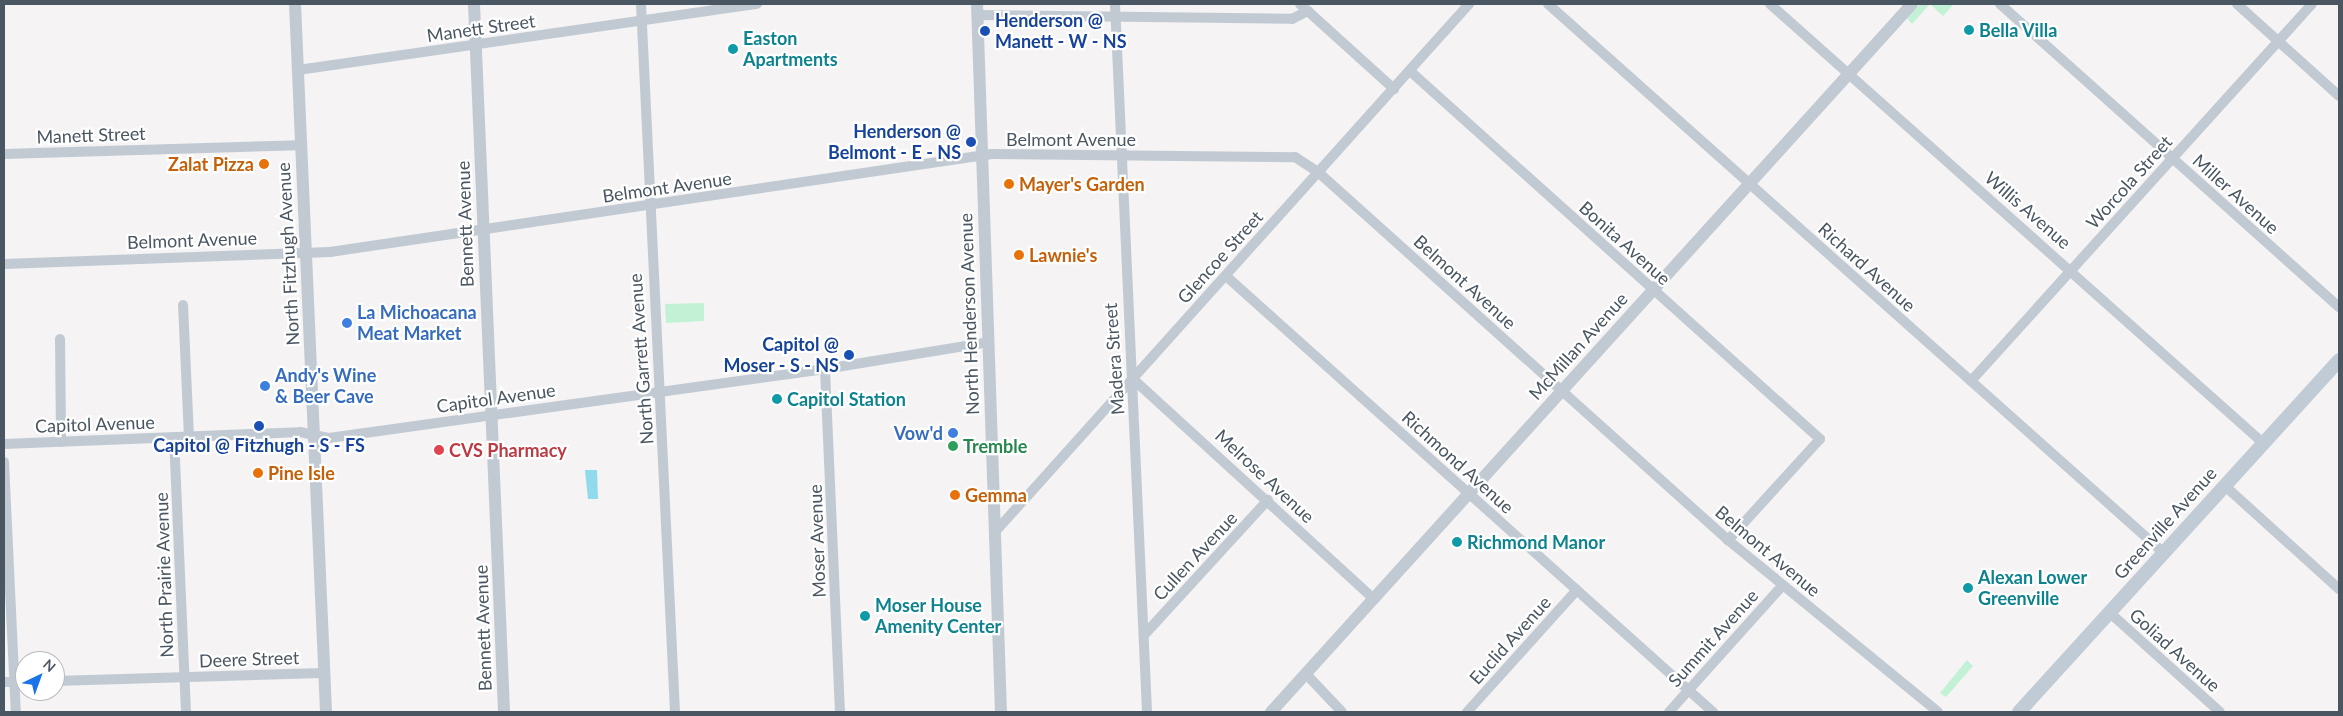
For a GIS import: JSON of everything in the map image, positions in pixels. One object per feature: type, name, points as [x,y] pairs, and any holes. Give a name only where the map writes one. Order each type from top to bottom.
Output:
[{"type":"main road","name":"Greenville Avenue","points":[[2019,712],[2263,442],[2337,366]]},
{"type":"street","name":"North Fitzhugh Avenue","points":[[294,4],[304,253],[316,436],[326,712]]},
{"type":"street","name":"Bennett Avenue","points":[[474,4],[477,45],[482,231],[504,712]]},
{"type":"street","name":"North Garrett Avenue","points":[[641,4],[649,206],[675,712]]},
{"type":"street","name":"Manett Street","points":[[298,70],[756,4]]},
{"type":"street","name":"Madera Street","points":[[1115,4],[1120,155],[1133,379],[1147,712]]},
{"type":"street","points":[[1300,4],[1394,90]]},
{"type":"street","name":"Glencoe Street","points":[[995,532],[1394,90],[1469,4]]},
{"type":"street","name":"Richard Avenue","points":[[1548,4],[2164,553]]},
{"type":"street","name":"Willis Avenue","points":[[1770,4],[2263,442]]},
{"type":"street","name":"McMillan Avenue","points":[[1271,712],[1912,4]]},
{"type":"street","name":"Miller Avenue","points":[[2000,4],[2339,308]]},
{"type":"street","points":[[2236,4],[2339,96]]},
{"type":"street","name":"Worcola Street","points":[[1971,381],[2312,4]]},
{"type":"street","points":[[978,10],[1115,17],[1292,19],[1308,11]]},
{"type":"street","name":"North Henderson Avenue","points":[[978,10],[981,158],[1001,712]]},
{"type":"street","name":"Bonita Avenue","points":[[1410,71],[1820,439],[1728,540]]},
{"type":"street","name":"Manett Street","points":[[4,154],[300,145]]},
{"type":"street","name":"Belmont Avenue","points":[[4,264],[304,253],[482,231],[981,158],[1120,155],[1295,157],[1318,172],[1728,540],[1938,712]]},
{"type":"street","name":"Richmond Avenue","points":[[1226,276],[1713,712]]},
{"type":"street","points":[[183,304],[189,437]]},
{"type":"street","points":[[60,339],[61,442]]},
{"type":"street","name":"Capitol Avenue","points":[[4,444],[300,432],[329,438],[825,369],[989,342]]},
{"type":"street","name":"Moser Avenue","points":[[825,369],[840,712]]},
{"type":"street","name":"Melrose Avenue","points":[[1133,379],[1268,500],[1374,599]]},
{"type":"street","name":"North Prairie Avenue","points":[[174,437],[186,712]]},
{"type":"street","points":[[4,462],[9,682],[16,712]]},
{"type":"street","points":[[2225,486],[2339,589]]},
{"type":"street","name":"Cullen Avenue","points":[[1145,634],[1268,500]]},
{"type":"street","name":"Summit Avenue","points":[[1669,712],[1782,586]]},
{"type":"street","name":"Euclid Avenue","points":[[1468,712],[1577,590]]},
{"type":"street","name":"Goliad Avenue","points":[[2108,612],[2220,712]]},
{"type":"street","name":"Deere Street","points":[[65,681],[324,673]]},
{"type":"street","points":[[1306,674],[1342,712]]},
{"type":"green space","points":[[1920,4],[1930,4],[1912,24],[1907,18]]},
{"type":"green space","points":[[1930,4],[1954,4],[1943,16]]},
{"type":"green space","points":[[704,303],[704,321],[666,323],[665,304]]},
{"type":"green space","points":[[1967,660],[1973,666],[1946,697],[1940,693]]},
{"type":"water","points":[[585,470],[597,470],[598,499],[588,499]]},
{"type":"place","name":"Bella Villa","points":[[1969,30]]},
{"type":"place","name":"Henderson @ Manett - W - NS","points":[[985,31]]},
{"type":"place","name":"Easton Apartments","points":[[733,49]]},
{"type":"place","name":"Henderson @ Belmont - E - NS","points":[[971,142]]},
{"type":"place","name":"Zalat Pizza","points":[[264,164]]},
{"type":"place","name":"Mayer's Garden","points":[[1009,184]]},
{"type":"place","name":"Lawnie's","points":[[1019,255]]},
{"type":"place","name":"La Michoacana Meat Market","points":[[347,323]]},
{"type":"place","name":"Capitol @ Moser - S - NS","points":[[849,355]]},
{"type":"place","name":"Andy's Wine & Beer Cave","points":[[265,386]]},
{"type":"place","name":"Capitol Station","points":[[777,399]]},
{"type":"place","name":"Capitol @ Fitzhugh - S - FS","points":[[259,426]]},
{"type":"place","name":"Vow'd","points":[[953,433]]},
{"type":"place","name":"Tremble","points":[[953,446]]},
{"type":"place","name":"CVS Pharmacy","points":[[439,450]]},
{"type":"place","name":"Pine Isle","points":[[258,473]]},
{"type":"place","name":"Gemma","points":[[955,495]]},
{"type":"place","name":"Richmond Manor","points":[[1457,542]]},
{"type":"place","name":"Alexan Lower Greenville","points":[[1968,588]]},
{"type":"place","name":"Moser House Amenity Center","points":[[865,616]]}]
